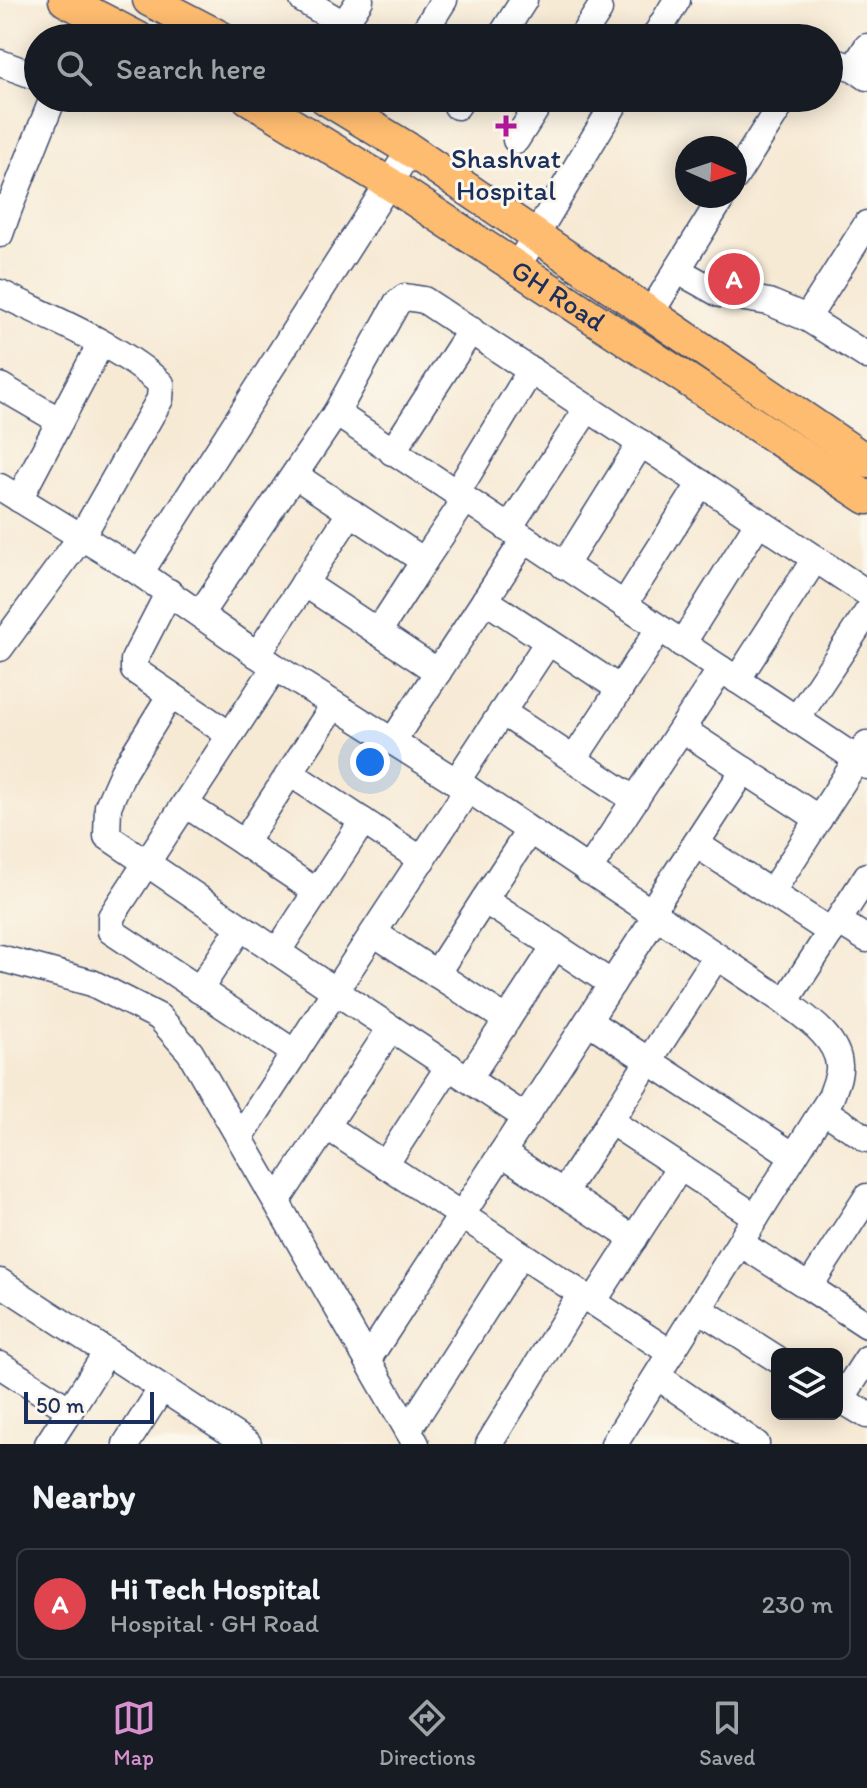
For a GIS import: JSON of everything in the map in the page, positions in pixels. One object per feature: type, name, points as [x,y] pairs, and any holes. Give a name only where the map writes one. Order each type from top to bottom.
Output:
[{"type":"main road","points":[[65,0],[111,24]]},
{"type":"main road","points":[[149,0],[195,24]]},
{"type":"main road","name":"GH Road","points":[[271,112],[390,184],[515,270],[867,498]]},
{"type":"main road","name":"GH Road","points":[[348,112],[410,150],[866,459]]},
{"type":"street","points":[[303,0],[344,24],[360,0]]},
{"type":"street","points":[[429,24],[444,0]]},
{"type":"street","points":[[509,24],[524,0]]},
{"type":"street","points":[[662,24],[677,0]]},
{"type":"street","points":[[587,24],[596,3]]},
{"type":"street","points":[[0,63],[24,72]]},
{"type":"street","points":[[3,218],[47,112]]},
{"type":"street","points":[[516,140],[534,112]]},
{"type":"street","points":[[515,270],[610,112]]},
{"type":"street","points":[[747,158],[776,112]]},
{"type":"street","points":[[140,573],[410,150]]},
{"type":"street","points":[[650,314],[716,208]]},
{"type":"street","points":[[807,318],[867,224]]},
{"type":"street","points":[[677,270],[720,294],[769,302],[807,318],[867,356]]},
{"type":"street","points":[[0,293],[150,373],[161,384],[160,399],[82,536],[0,648]]},
{"type":"street","points":[[200,614],[296,476],[336,413],[397,303],[405,297],[424,300],[471,330],[867,593]]},
{"type":"street","points":[[392,452],[471,330]]},
{"type":"street","points":[[100,345],[60,421],[10,493],[169,592],[266,661],[462,786],[785,1002],[813,1023],[836,1052],[840,1068],[823,1110],[617,1443]]},
{"type":"street","points":[[378,632],[424,561],[531,370]]},
{"type":"street","points":[[0,386],[60,421]]},
{"type":"street","points":[[392,742],[485,600],[517,534],[588,408]]},
{"type":"street","points":[[336,413],[796,720],[864,756],[771,893]]},
{"type":"street","points":[[564,566],[641,443]]},
{"type":"street","points":[[296,476],[424,561]]},
{"type":"street","points":[[624,605],[701,483]]},
{"type":"street","points":[[295,1053],[111,931],[111,917],[230,735],[304,583],[351,512]]},
{"type":"street","points":[[682,644],[759,521]]},
{"type":"street","points":[[588,871],[682,729],[729,675],[815,559]]},
{"type":"street","points":[[304,583],[438,672]]},
{"type":"street","points":[[169,592],[134,660],[134,670],[230,735]]},
{"type":"street","points":[[485,600],[620,689]]},
{"type":"street","points":[[796,720],[867,613]]},
{"type":"street","points":[[574,759],[659,629]]},
{"type":"street","points":[[240,1137],[422,860],[502,712],[548,642]]},
{"type":"street","points":[[170,696],[123,772],[108,806],[107,836],[145,865],[525,1117]]},
{"type":"street","points":[[244,843],[334,705]]},
{"type":"street","points":[[502,712],[635,800]]},
{"type":"street","points":[[682,729],[819,819]]},
{"type":"street","points":[[368,1359],[612,984],[744,770]]},
{"type":"street","points":[[290,773],[422,860]]},
{"type":"street","points":[[185,804],[317,892]]},
{"type":"street","points":[[277,952],[363,821]]},
{"type":"street","points":[[436,974],[529,831]]},
{"type":"street","points":[[696,844],[771,893],[834,926],[867,939]]},
{"type":"street","points":[[785,1002],[867,876]]},
{"type":"street","points":[[484,900],[612,984]]},
{"type":"street","points":[[199,990],[240,928]]},
{"type":"street","points":[[374,933],[507,1020]]},
{"type":"street","points":[[385,1165],[459,1073],[507,1020],[555,946]]},
{"type":"street","points":[[563,1193],[716,957]]},
{"type":"street","points":[[0,958],[92,983],[159,1017],[190,1052],[412,1437],[520,1255]]},
{"type":"street","points":[[588,1021],[794,1156]]},
{"type":"street","points":[[277,1201],[391,1028]]},
{"type":"street","points":[[823,1110],[867,1139]]},
{"type":"street","points":[[610,1121],[756,1217]]},
{"type":"street","points":[[326,1126],[671,1353]]},
{"type":"street","points":[[502,1153],[634,1239]]},
{"type":"street","points":[[489,1444],[587,1298],[634,1239],[680,1167]]},
{"type":"street","points":[[809,1287],[863,1212]]},
{"type":"street","points":[[740,1243],[867,1325]]},
{"type":"street","points":[[0,1282],[248,1444]]},
{"type":"street","points":[[699,1309],[771,1355]]},
{"type":"street","points":[[48,1444],[107,1352]]},
{"type":"street","points":[[843,1392],[867,1359]]},
{"type":"street","points":[[0,1365],[70,1410]]},
{"type":"street","points":[[657,1376],[756,1444]]},
{"type":"street","points":[[128,1443],[162,1388]]},
{"type":"street","points":[[843,1400],[867,1415]]},
{"type":"place","name":"Shashvat Hospital","points":[[506,126]]},
{"type":"place","name":"Hi Tech Hospital","points":[[734,279]]}]
